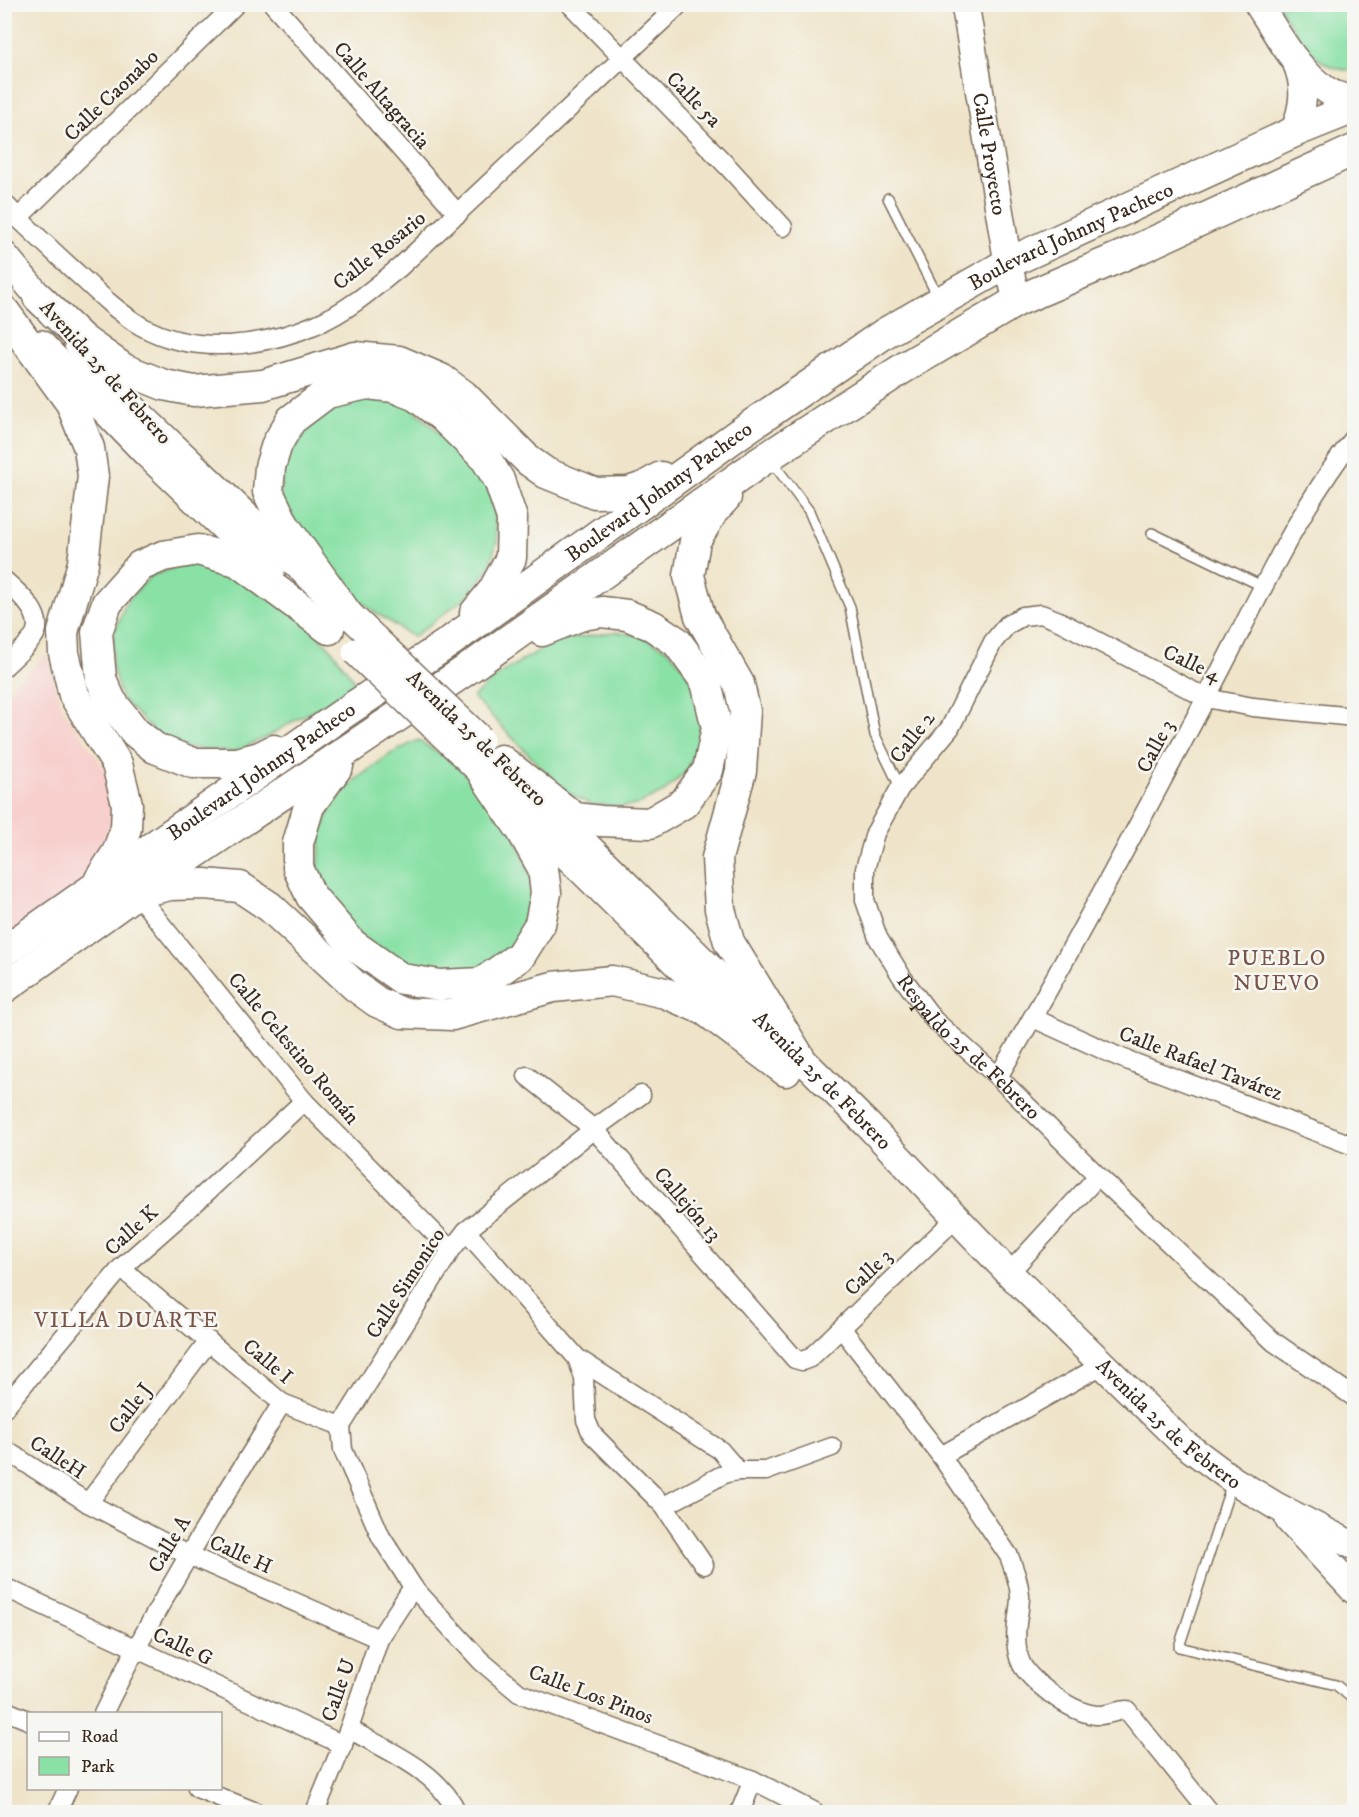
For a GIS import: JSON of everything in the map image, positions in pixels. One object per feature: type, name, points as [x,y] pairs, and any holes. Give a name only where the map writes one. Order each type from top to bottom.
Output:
[{"type":"main road","name":"Calle Proyecto","points":[[965,4],[1008,263],[1017,301]]},
{"type":"main road","points":[[1258,4],[1293,57],[1314,80],[1328,91],[1354,100]]},
{"type":"main road","points":[[1293,57],[1303,84],[1304,103],[1294,132]]},
{"type":"main road","name":"Boulevard Johnny Pacheco","points":[[4,951],[452,641],[737,435],[885,333],[1008,263],[1294,132],[1354,108]]},
{"type":"main road","name":"Boulevard Johnny Pacheco","points":[[4,988],[136,893],[475,664],[764,460],[905,367],[1017,301],[1136,250],[1354,150]]},
{"type":"main road","name":"Avenida 25 de Febrero","points":[[4,255],[133,408],[338,621]]},
{"type":"main road","points":[[39,297],[83,340],[124,369],[164,385],[194,392],[263,385],[355,357],[399,361],[441,379],[463,395],[529,461],[546,473],[595,492],[629,492],[644,487],[737,435]]},
{"type":"main road","points":[[4,309],[71,403],[89,448],[93,476],[83,563],[63,632],[64,653],[75,695],[117,764],[127,804],[126,828],[117,852],[91,890]]},
{"type":"main road","name":"Avenida 25 de Febrero","points":[[4,309],[146,453],[365,645],[471,746],[793,1065],[856,1139],[956,1218],[1182,1442],[1233,1480],[1276,1506],[1354,1546]]},
{"type":"main road","points":[[338,621],[268,492],[270,467],[277,444],[291,420],[327,393],[367,384],[394,387],[416,396],[443,417],[486,459],[499,480],[512,518],[511,558],[493,591],[452,641]]},
{"type":"main road","points":[[764,460],[714,510],[694,541],[689,576],[700,615],[739,684],[745,711],[741,771],[717,858],[720,909],[729,942],[793,1065]]},
{"type":"main road","points":[[338,621],[237,561],[198,550],[163,556],[140,566],[107,603],[97,632],[100,679],[111,701],[135,732],[155,748],[194,763],[237,763],[260,757],[341,716]]},
{"type":"main road","points":[[475,664],[548,628],[582,615],[602,612],[627,615],[653,626],[677,642],[706,682],[717,728],[708,770],[684,803],[650,823],[576,818],[493,768]]},
{"type":"main road","points":[[360,741],[326,780],[309,806],[298,843],[298,868],[311,896],[352,944],[402,979],[440,985],[482,983],[520,956],[540,924],[546,893],[543,868],[522,831],[493,768]]},
{"type":"main road","points":[[136,893],[170,885],[204,884],[240,887],[270,907],[355,986],[377,1002],[402,1013],[452,1015],[553,987],[612,981],[665,993],[705,1010],[793,1065]]},
{"type":"main road","points":[[1276,1506],[1354,1590]]},
{"type":"street","name":"Calle Caonabo","points":[[18,218],[236,4]]},
{"type":"street","name":"Calle Altagracia","points":[[273,4],[458,214]]},
{"type":"street","name":"Calle 5a","points":[[570,4],[783,227]]},
{"type":"street","name":"Calle Rosario","points":[[4,203],[109,303],[141,326],[175,341],[214,346],[268,339],[318,323],[363,297],[400,267],[680,4]]},
{"type":"street","name":"Calle 3","points":[[998,1077],[1033,1018],[1264,587],[1332,466],[1354,438]]},
{"type":"street","points":[[4,580],[26,599],[37,620],[34,637],[4,667]]},
{"type":"street","name":"Calle 4","points":[[1023,616],[1041,614],[1059,621],[1206,698],[1252,707],[1354,717]]},
{"type":"street","name":"Calle 2","points":[[866,900],[865,869],[875,833],[900,788],[950,728],[993,642],[1007,625],[1023,616]]},
{"type":"street","name":"Calle Celestino Román","points":[[136,893],[304,1101],[451,1250]]},
{"type":"street","name":"Respaldo 25 de Febrero","points":[[866,900],[879,938],[902,977],[934,1020],[998,1077],[1098,1176],[1274,1342],[1354,1397]]},
{"type":"street","name":"Calle Rafael Tavárez","points":[[1033,1018],[1119,1057],[1354,1146]]},
{"type":"street","name":"Callejón 13","points":[[527,1076],[594,1129],[795,1359],[802,1361],[810,1358]]},
{"type":"street","name":"Calle Simonico","points":[[341,1426],[451,1250],[466,1231],[594,1129],[641,1095]]},
{"type":"street","name":"Calle K","points":[[4,1408],[122,1268],[304,1101]]},
{"type":"street","points":[[1009,1273],[1098,1176]]},
{"type":"street","name":"Calle 3","points":[[810,1358],[956,1218]]},
{"type":"street","points":[[466,1231],[577,1358],[720,1450],[738,1471]]},
{"type":"street","name":"Calle I","points":[[122,1268],[282,1402],[341,1426]]},
{"type":"street","points":[[842,1329],[941,1456],[1009,1556],[1016,1573],[1020,1597],[1017,1650],[1019,1662],[1026,1673],[1056,1698],[1080,1711],[1106,1716],[1127,1710],[1209,1812]]},
{"type":"street","name":"Calle J","points":[[88,1503],[208,1341]]},
{"type":"street","points":[[577,1358],[584,1378],[586,1420],[592,1434],[664,1506],[704,1565]]},
{"type":"street","points":[[941,1456],[1102,1365]]},
{"type":"street","name":"Calle A","points":[[104,1712],[134,1649],[188,1555],[282,1402]]},
{"type":"street","name":"Calle Los Pinos","points":[[341,1426],[343,1450],[381,1537],[413,1587],[481,1660],[519,1693],[753,1780],[815,1812]]},
{"type":"street","points":[[664,1506],[726,1473],[766,1471],[832,1447]]},
{"type":"street","name":"CalleH","points":[[4,1449],[88,1503]]},
{"type":"street","name":"Calle H","points":[[88,1503],[188,1555],[379,1639]]},
{"type":"street","name":"Calle G","points":[[4,1587],[134,1649],[418,1768],[445,1792],[457,1812]]},
{"type":"street","name":"Calle U","points":[[315,1812],[346,1737],[379,1639],[413,1587]]},
{"type":"street","points":[[4,1710],[27,1720]]},
{"type":"street","points":[[740,1812],[753,1780]]},
{"type":"street","points":[[57,1812],[67,1790]]},
{"type":"street","points":[[202,1790],[256,1812]]},
{"type":"lane","points":[[888,198],[940,302]]},
{"type":"lane","points":[[764,460],[809,511],[850,607],[875,735],[900,788]]},
{"type":"lane","points":[[1152,533],[1264,587]]},
{"type":"lane","points":[[1233,1480],[1179,1647],[1336,1685],[1354,1700]]},
{"type":"shaded area","points":[[46,655],[62,708],[106,770],[117,823],[75,895],[5,942],[5,694]]},
{"type":"green space","points":[[1278,5],[1354,5],[1354,70],[1328,65],[1318,58],[1308,49]]},
{"type":"green space","points":[[349,396],[402,398],[482,473],[494,506],[497,541],[489,569],[465,598],[413,637],[373,611],[344,587],[280,503],[282,478],[288,455],[300,434],[321,412]]},
{"type":"green space","points":[[205,557],[294,611],[332,650],[359,687],[265,738],[233,752],[169,746],[121,698],[112,665],[114,632],[127,601],[151,576]]},
{"type":"green space","points":[[615,632],[641,636],[668,650],[688,673],[700,701],[699,743],[686,771],[664,792],[637,805],[621,807],[590,804],[563,790],[473,697],[501,673],[555,641]]},
{"type":"green space","points":[[418,740],[459,766],[512,828],[536,891],[530,921],[507,951],[474,970],[396,971],[333,909],[318,874],[321,834],[331,808],[355,780],[389,755]]},
{"type":"district","name":"PUEBLO NUEVO","points":[[1277,970]]},
{"type":"district","name":"VILLA DUARTE","points":[[127,1319]]}]
